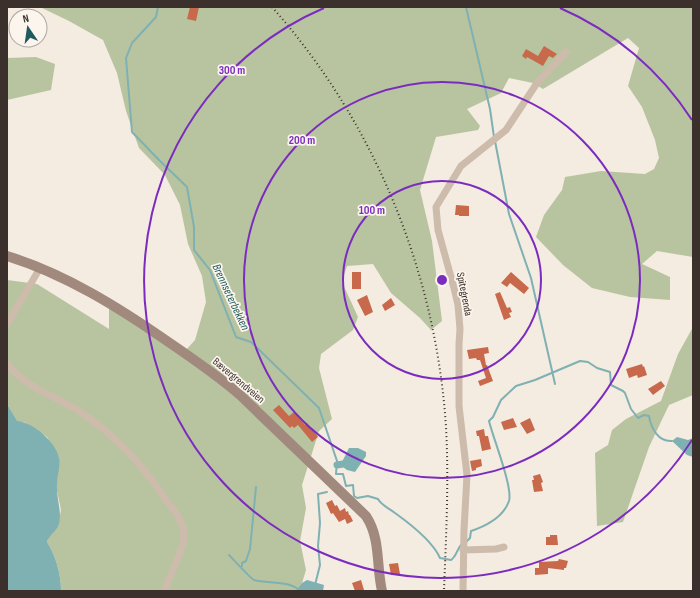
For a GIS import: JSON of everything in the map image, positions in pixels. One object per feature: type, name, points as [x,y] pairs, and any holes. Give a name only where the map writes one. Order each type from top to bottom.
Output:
[{"type":"main road","name":"Bævergrendveien","points":[[7,256],[40,268],[94,295],[147,327],[218,377],[247,402],[366,516],[373,528],[376,538],[382,591]]},
{"type":"street","name":"Spitegrenda","points":[[463,591],[463,550],[467,475],[459,406],[459,314],[454,288],[438,230],[436,207],[461,166],[506,130],[537,83],[566,52]]},
{"type":"street","points":[[7,324],[40,268]]},
{"type":"street","points":[[7,363],[17,375],[27,382],[72,407],[104,430],[132,454],[154,482],[176,514],[184,536],[183,543],[165,591]]},
{"type":"street","points":[[463,550],[496,549],[504,547]]},
{"type":"green space","points":[[40,7],[693,7],[693,257],[657,251],[642,264],[670,277],[670,300],[630,297],[592,288],[563,265],[536,237],[544,215],[562,190],[565,177],[601,171],[645,174],[654,169],[659,158],[655,140],[642,107],[628,86],[639,48],[628,38],[543,89],[533,83],[509,78],[501,93],[467,109],[480,126],[478,130],[436,137],[420,190],[432,241],[442,321],[431,330],[420,318],[391,293],[373,264],[347,266],[342,282],[358,317],[353,330],[321,354],[319,368],[332,419],[319,431],[302,485],[306,508],[300,541],[306,570],[302,583],[295,591],[61,591],[57,565],[47,542],[58,526],[61,510],[56,486],[59,458],[47,437],[24,422],[17,422],[7,404],[7,280],[37,284],[109,329],[109,306],[186,350],[195,340],[206,302],[202,276],[188,244],[180,205],[165,175],[139,148],[126,111],[117,73],[103,40],[48,11],[48,8]]},
{"type":"green space","points":[[36,57],[55,64],[51,90],[7,100],[7,58]]},
{"type":"green space","points":[[693,327],[693,395],[669,405],[649,447],[623,522],[597,526],[595,453],[608,445],[612,430],[626,419],[661,401],[678,354]]},
{"type":"water","points":[[7,404],[17,421],[23,422],[37,429],[49,440],[59,458],[57,493],[60,520],[58,526],[47,542],[57,565],[61,591],[7,591]]},
{"type":"water","points":[[677,437],[688,440],[693,438],[693,457],[687,455],[672,441]]},
{"type":"water","points":[[349,448],[358,448],[366,452],[366,456],[355,472],[347,470],[343,467],[342,462]]},
{"type":"water","points":[[307,580],[324,585],[323,591],[295,591]]},
{"type":"building","points":[[190,7],[199,7],[196,21],[187,19]]},
{"type":"building","points":[[544,46],[557,54],[553,58],[549,56],[543,66],[527,57],[526,59],[522,56],[526,49],[538,56]]},
{"type":"building","points":[[456,205],[469,206],[469,216],[455,215]]},
{"type":"building","points":[[352,272],[361,272],[361,289],[352,289]]},
{"type":"building","points":[[511,272],[529,288],[524,294],[510,283],[507,287],[501,283]]},
{"type":"building","points":[[500,292],[507,308],[510,307],[512,312],[509,313],[511,317],[504,320],[495,294]]},
{"type":"building","points":[[367,295],[373,312],[365,316],[357,300]]},
{"type":"building","points":[[391,298],[395,305],[385,311],[382,305]]},
{"type":"building","points":[[488,347],[489,353],[484,354],[486,365],[493,381],[480,386],[478,381],[486,378],[480,360],[477,360],[476,358],[469,359],[467,350]]},
{"type":"building","points":[[642,364],[647,375],[638,378],[637,375],[629,378],[626,369]]},
{"type":"building","points":[[661,381],[665,386],[653,395],[648,389]]},
{"type":"building","points":[[279,405],[289,416],[294,412],[305,425],[307,423],[318,437],[312,442],[298,425],[294,428],[292,426],[290,428],[273,410]]},
{"type":"building","points":[[513,418],[517,427],[504,430],[501,422]]},
{"type":"building","points":[[530,418],[535,430],[527,434],[520,423]]},
{"type":"building","points":[[484,429],[485,436],[488,436],[491,449],[482,451],[479,436],[477,436],[476,431]]},
{"type":"building","points":[[481,459],[482,466],[472,471],[470,461]]},
{"type":"building","points":[[540,474],[543,482],[541,483],[543,491],[534,492],[532,480],[534,480],[533,476]]},
{"type":"building","points":[[332,500],[340,511],[345,508],[346,512],[348,511],[353,521],[347,524],[345,519],[339,522],[333,513],[331,514],[326,503]]},
{"type":"building","points":[[550,535],[557,535],[558,545],[546,545],[546,537],[550,537]]},
{"type":"building","points":[[559,559],[568,561],[564,570],[548,568],[548,574],[535,575],[535,568],[539,568],[539,562],[558,561]]},
{"type":"building","points":[[398,563],[400,574],[391,575],[389,564]]},
{"type":"building","points":[[361,580],[364,590],[355,591],[352,583]]},
{"type":"waterway","name":"Brennseterbekken","points":[[158,7],[156,17],[132,43],[126,58],[132,132],[187,187],[194,227],[194,250],[210,270],[236,337],[251,342],[319,408],[337,461],[336,474],[343,474],[346,486],[353,485],[354,496],[357,498],[368,496],[378,499],[414,527],[432,546],[440,558],[451,560],[462,544]]},
{"type":"waterway","points":[[466,7],[490,109],[494,137]]},
{"type":"waterway","points":[[495,141],[509,214],[531,278],[555,384]]},
{"type":"waterway","points":[[466,542],[470,538],[471,531],[488,524],[498,517],[503,512],[509,501],[508,485],[489,421],[493,417],[501,400],[516,386],[535,380],[580,361],[588,362],[597,368],[610,372],[611,385],[625,393],[631,409],[638,418],[644,415],[649,416],[651,425],[659,437],[667,441],[672,441]]},
{"type":"waterway","name":"Brennseterbekken","points":[[337,465],[343,464]]},
{"type":"waterway","points":[[242,566],[242,563],[246,561],[250,549],[256,487]]},
{"type":"waterway","name":"Brennseterbekken","points":[[315,585],[320,565],[318,546],[320,523],[318,494],[327,492]]},
{"type":"waterway","points":[[229,555],[254,580],[291,585],[300,591]]},
{"type":"railway","points":[[272,7],[309,52],[341,100],[370,150],[394,203],[414,257],[429,313],[440,369],[446,427],[447,489],[444,591]]}]
